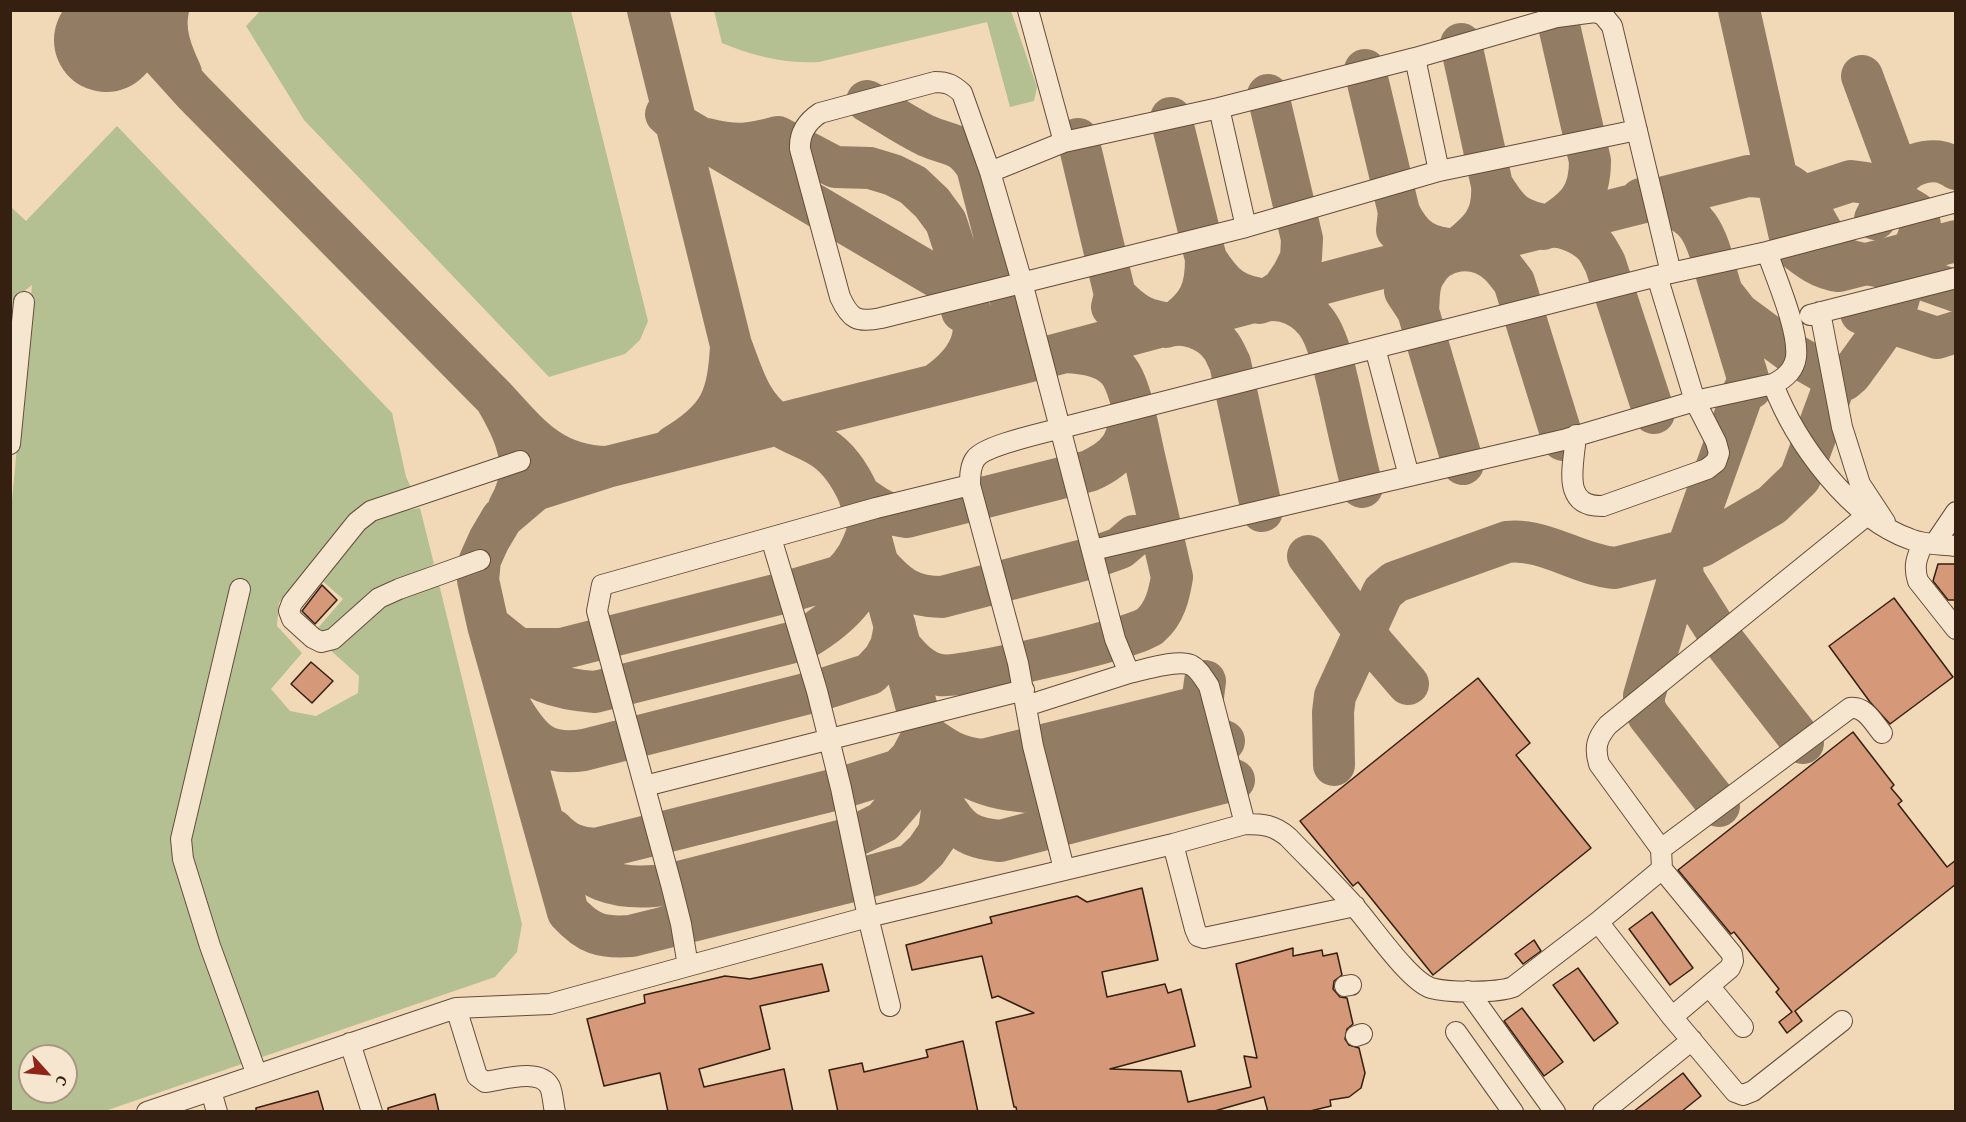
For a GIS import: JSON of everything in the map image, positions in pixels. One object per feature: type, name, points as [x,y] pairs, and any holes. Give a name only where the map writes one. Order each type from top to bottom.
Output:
[{"type":"street","points":[[1028,10],[1064,142]]},
{"type":"street","points":[[990,172],[1064,142],[1219,108],[1415,58],[1557,14],[1595,12],[1603,15],[1612,26],[1637,129],[1664,275],[1695,401],[1716,442],[1719,453],[1716,462],[1707,469],[1603,506],[1590,507],[1579,501],[1572,489],[1576,435]]},
{"type":"street","points":[[1415,58],[1439,171]]},
{"type":"street","points":[[1129,673],[1115,639],[1022,282],[990,172],[962,93],[955,86],[946,82],[935,82],[820,113],[809,121],[802,134],[800,145],[840,297],[845,309],[855,318],[866,322],[1022,282],[1246,227],[1439,171],[1637,129]]},
{"type":"street","points":[[1219,108],[1246,227]]},
{"type":"street","points":[[1064,869],[1033,746],[1018,663],[969,485],[975,458],[986,450],[1061,428],[1664,275],[1767,252],[1956,202]]},
{"type":"street","points":[[1093,550],[1576,435],[1695,401],[1783,380],[1792,369],[1796,356],[1791,320],[1767,252]]},
{"type":"street","points":[[1791,320],[1956,278]]},
{"type":"street","points":[[10,444],[24,302]]},
{"type":"street","points":[[1820,312],[1842,428],[1860,484],[1890,530]]},
{"type":"street","points":[[1375,348],[1409,476]]},
{"type":"street","points":[[1773,384],[1783,410],[1810,451],[1844,495],[1866,516],[1903,537],[1956,546]]},
{"type":"street","points":[[480,560],[379,598],[333,639],[321,642],[313,639],[292,619],[290,611],[292,603],[357,522],[371,511],[520,461]]},
{"type":"street","points":[[688,966],[681,924],[597,611],[602,585],[876,508],[969,485]]},
{"type":"street","points":[[1956,512],[1916,561],[1915,572],[1918,581],[1956,629]]},
{"type":"street","points":[[1672,1017],[1730,968],[1733,961],[1732,954],[1662,870],[1661,849],[1599,764],[1595,750],[1599,736],[1608,724],[1866,516]]},
{"type":"street","points":[[771,538],[817,691],[890,1006]]},
{"type":"street","points":[[240,589],[181,839],[183,859],[210,946],[257,1075]]},
{"type":"street","points":[[645,786],[828,740],[1179,663],[1191,665],[1201,673],[1209,686],[1245,824]]},
{"type":"street","points":[[1661,849],[1850,708],[1857,707],[1863,710],[1882,733]]},
{"type":"street","points":[[147,1112],[456,1008],[550,1004],[868,917],[1173,844],[1245,824],[1265,824],[1277,828],[1288,837],[1355,906],[1416,979],[1431,988],[1502,991],[1513,987],[1662,870]]},
{"type":"street","points":[[1173,844],[1195,929],[1198,936],[1204,939],[1355,906]]},
{"type":"street","points":[[1598,922],[1672,1017],[1735,1092],[1743,1095],[1753,1091],[1842,1021]]},
{"type":"street","points":[[1709,986],[1743,1026]]},
{"type":"street","points":[[1468,991],[1555,1112]]},
{"type":"street","points":[[456,1008],[480,1080],[485,1083],[532,1075],[549,1086],[555,1112]]},
{"type":"street","points":[[1456,1032],[1513,1112]]},
{"type":"street","points":[[1603,1112],[1692,1040]]},
{"type":"street","points":[[350,1043],[372,1112]]},
{"type":"street","points":[[211,1091],[217,1112]]},
{"type":"green space","points":[[261,10],[571,11],[648,321],[640,340],[625,354],[549,377],[304,120],[246,26]]},
{"type":"green space","points":[[714,11],[1011,11],[1037,87],[1034,101],[1010,107],[987,22],[819,62],[794,62],[746,52],[722,43]]},
{"type":"green space","points":[[117,126],[392,413],[406,477],[413,491],[355,515],[279,603],[277,626],[302,653],[271,689],[290,711],[316,716],[358,693],[359,676],[327,647],[379,603],[438,580],[522,924],[517,952],[495,977],[105,1111],[11,1111],[10,522],[32,285],[18,296],[11,365],[11,207],[26,221]]},
{"type":"green space","points":[[420,508],[434,564],[371,594],[322,635],[311,636],[343,599],[319,578],[359,529],[379,515]]},
{"type":"building","points":[[1938,564],[1956,564],[1956,600],[1948,600],[1933,581]]},
{"type":"building","points":[[322,585],[337,600],[315,624],[302,611]]},
{"type":"building","points":[[1894,598],[1953,677],[1890,724],[1870,702],[1829,646]]},
{"type":"building","points":[[311,662],[333,681],[312,703],[291,684]]},
{"type":"building","points":[[1478,678],[1530,743],[1516,755],[1591,848],[1433,975],[1358,882],[1353,886],[1300,821]]},
{"type":"building","points":[[1853,732],[1894,785],[1891,788],[1902,801],[1898,804],[1947,867],[1956,860],[1956,884],[1795,1011],[1802,1021],[1787,1033],[1779,1022],[1792,1012],[1776,992],[1779,989],[1734,932],[1731,934],[1678,870]]},
{"type":"building","points":[[1142,888],[1158,960],[1102,972],[1107,997],[1165,984],[1168,993],[1181,989],[1195,1046],[1110,1069],[1181,1071],[1188,1102],[1251,1087],[1244,1056],[1257,1058],[1236,964],[1293,948],[1293,956],[1322,950],[1323,956],[1337,953],[1342,975],[1334,981],[1333,989],[1340,997],[1347,998],[1353,1024],[1347,1029],[1345,1039],[1349,1045],[1359,1048],[1365,1073],[1361,1088],[1349,1097],[1330,1100],[1331,1106],[1306,1112],[1268,1112],[1264,1097],[1211,1112],[1017,1112],[996,1022],[1034,1013],[998,996],[992,998],[982,956],[912,970],[906,945],[992,923],[990,917],[1077,896],[1087,902]]},
{"type":"building","points":[[1652,912],[1693,968],[1670,985],[1629,929]]},
{"type":"building","points":[[1534,940],[1541,951],[1523,964],[1515,954]]},
{"type":"building","points":[[822,964],[829,991],[760,1006],[770,1049],[699,1069],[704,1087],[784,1069],[793,1112],[668,1112],[660,1073],[604,1086],[587,1019],[645,1003],[644,995],[725,976],[750,979]]},
{"type":"building","points":[[1578,968],[1618,1023],[1594,1041],[1553,985]]},
{"type":"building","points":[[1522,1008],[1563,1062],[1544,1076],[1504,1021]]},
{"type":"building","points":[[963,1041],[978,1112],[838,1112],[829,1070],[862,1063],[864,1072],[928,1057],[926,1050]]},
{"type":"building","points":[[1683,1073],[1701,1096],[1681,1112],[1633,1112]]},
{"type":"building","points":[[318,1091],[324,1112],[256,1112],[256,1108]]},
{"type":"building","points":[[435,1094],[439,1112],[388,1112],[388,1108]]},
{"type":"taxiway","points":[[119,10],[193,92],[495,398]]},
{"type":"taxiway","points":[[168,10],[168,35],[181,73]]},
{"type":"taxiway","points":[[648,10],[731,345],[739,367],[753,398],[767,416],[777,424],[782,427],[817,445],[835,457],[859,495],[943,804],[939,832],[926,851],[911,865],[631,936],[603,935],[589,930],[568,912],[488,625],[478,580],[480,560],[502,518],[535,490],[607,467],[1043,358],[1366,272],[1748,176],[1783,182],[1793,189],[1808,207],[1838,254],[1845,259],[1888,268],[1956,291]]},
{"type":"taxiway","points":[[1739,10],[1792,246],[1819,265],[1839,271],[1956,241]]},
{"type":"taxiway","points":[[1492,185],[1514,214],[1549,226],[1574,207],[1588,183],[1590,161],[1557,17]]},
{"type":"taxiway","points":[[1399,212],[1409,229],[1421,240],[1436,247],[1456,250],[1479,230],[1488,215],[1492,185],[1461,44]]},
{"type":"taxiway","points":[[1365,70],[1399,212],[1397,230]]},
{"type":"taxiway","points":[[1862,76],[1899,176]]},
{"type":"taxiway","points":[[1206,259],[1218,277],[1238,293],[1267,300],[1283,289],[1301,258],[1302,239],[1268,95]]},
{"type":"taxiway","points":[[867,101],[919,132],[955,146],[966,153],[977,167],[1014,312],[1011,334],[1004,350],[992,363],[974,375]]},
{"type":"taxiway","points":[[666,114],[677,124],[952,286],[971,313],[974,326],[972,339],[968,352],[948,375],[935,385]]},
{"type":"taxiway","points":[[1115,295],[1128,308],[1141,316],[1173,324],[1195,304],[1202,289],[1206,259],[1171,118]]},
{"type":"taxiway","points":[[707,139],[742,144],[778,137],[835,167],[870,168],[893,175],[913,185],[932,203],[946,222],[966,284],[962,311]]},
{"type":"taxiway","points":[[1078,139],[1115,295],[1112,307]]},
{"type":"taxiway","points":[[1875,219],[1888,192],[1900,176],[1915,165],[1934,161],[1945,163],[1956,169]]},
{"type":"taxiway","points":[[1797,193],[1808,195],[1851,181],[1866,183],[1916,213],[1920,230],[1911,253]]},
{"type":"taxiway","points":[[1641,199],[1656,201],[1680,210],[1698,226],[1711,255],[1751,388]]},
{"type":"taxiway","points":[[1543,229],[1556,227],[1571,230],[1584,237],[1598,250],[1605,263],[1654,413]]},
{"type":"taxiway","points":[[1418,311],[1422,279],[1431,265],[1439,258],[1448,253],[1469,251],[1490,257],[1499,264],[1514,282],[1563,440]]},
{"type":"taxiway","points":[[1723,294],[1738,313],[1796,356],[1836,379],[1844,380],[1851,374],[1894,311],[1900,289],[1893,269]]},
{"type":"taxiway","points":[[1405,291],[1418,311],[1463,464]]},
{"type":"taxiway","points":[[1259,303],[1277,300],[1295,305],[1310,316],[1321,330],[1332,361],[1362,487]]},
{"type":"taxiway","points":[[1861,313],[1937,338],[1956,332]]},
{"type":"taxiway","points":[[1166,327],[1181,325],[1204,331],[1224,350],[1230,363],[1262,511]]},
{"type":"taxiway","points":[[674,446],[702,426],[719,405],[728,379],[731,345]]},
{"type":"taxiway","points":[[900,646],[922,668],[940,675],[954,675],[1011,665],[1113,640],[1150,626],[1163,610],[1172,577],[1134,410],[1126,386],[1122,376],[1112,364],[1086,354],[1066,352]]},
{"type":"taxiway","points":[[1334,765],[1335,696],[1383,592],[1395,582],[1507,542],[1535,544],[1601,566],[1615,568],[1702,546],[1772,505],[1800,478],[1834,386]]},
{"type":"taxiway","points":[[1744,390],[1687,550],[1682,566],[1683,578],[1719,635],[1803,743]]},
{"type":"taxiway","points":[[509,507],[516,493],[520,465],[515,438],[495,398],[543,446],[571,461],[607,467]]},
{"type":"taxiway","points":[[859,495],[882,510],[907,517],[1089,471],[1116,454],[1125,440],[1133,410]]},
{"type":"taxiway","points":[[868,531],[870,555],[862,583],[855,595],[836,616],[802,640],[595,692],[550,684],[530,674],[513,660],[488,625],[518,649],[561,649],[787,592],[841,576],[858,555],[868,531]]},
{"type":"taxiway","points":[[877,563],[905,589],[921,595],[942,597],[1095,557],[1120,548],[1134,536]]},
{"type":"taxiway","points":[[1308,556],[1375,646],[1408,684]]},
{"type":"taxiway","points":[[1682,566],[1644,696],[1644,706],[1648,715],[1719,806]]},
{"type":"taxiway","points":[[513,711],[527,731],[541,744],[560,751],[584,750],[817,691],[870,674],[884,659],[891,646],[895,626]]},
{"type":"taxiway","points":[[1205,681],[1203,697],[1194,708],[983,760],[952,752],[924,734],[957,769],[968,776],[994,787],[1028,792],[1224,741]]},
{"type":"taxiway","points":[[553,830],[573,844],[596,849],[841,788],[899,770],[911,758],[922,737]]},
{"type":"taxiway","points":[[548,838],[575,864],[603,880],[634,887],[671,884],[851,838],[883,822],[916,779],[928,746]]},
{"type":"taxiway","points":[[943,804],[954,821],[966,832],[980,838],[1000,841],[1234,780]]},
{"type":"runway","points":[[106,40],[135,10]]}]
